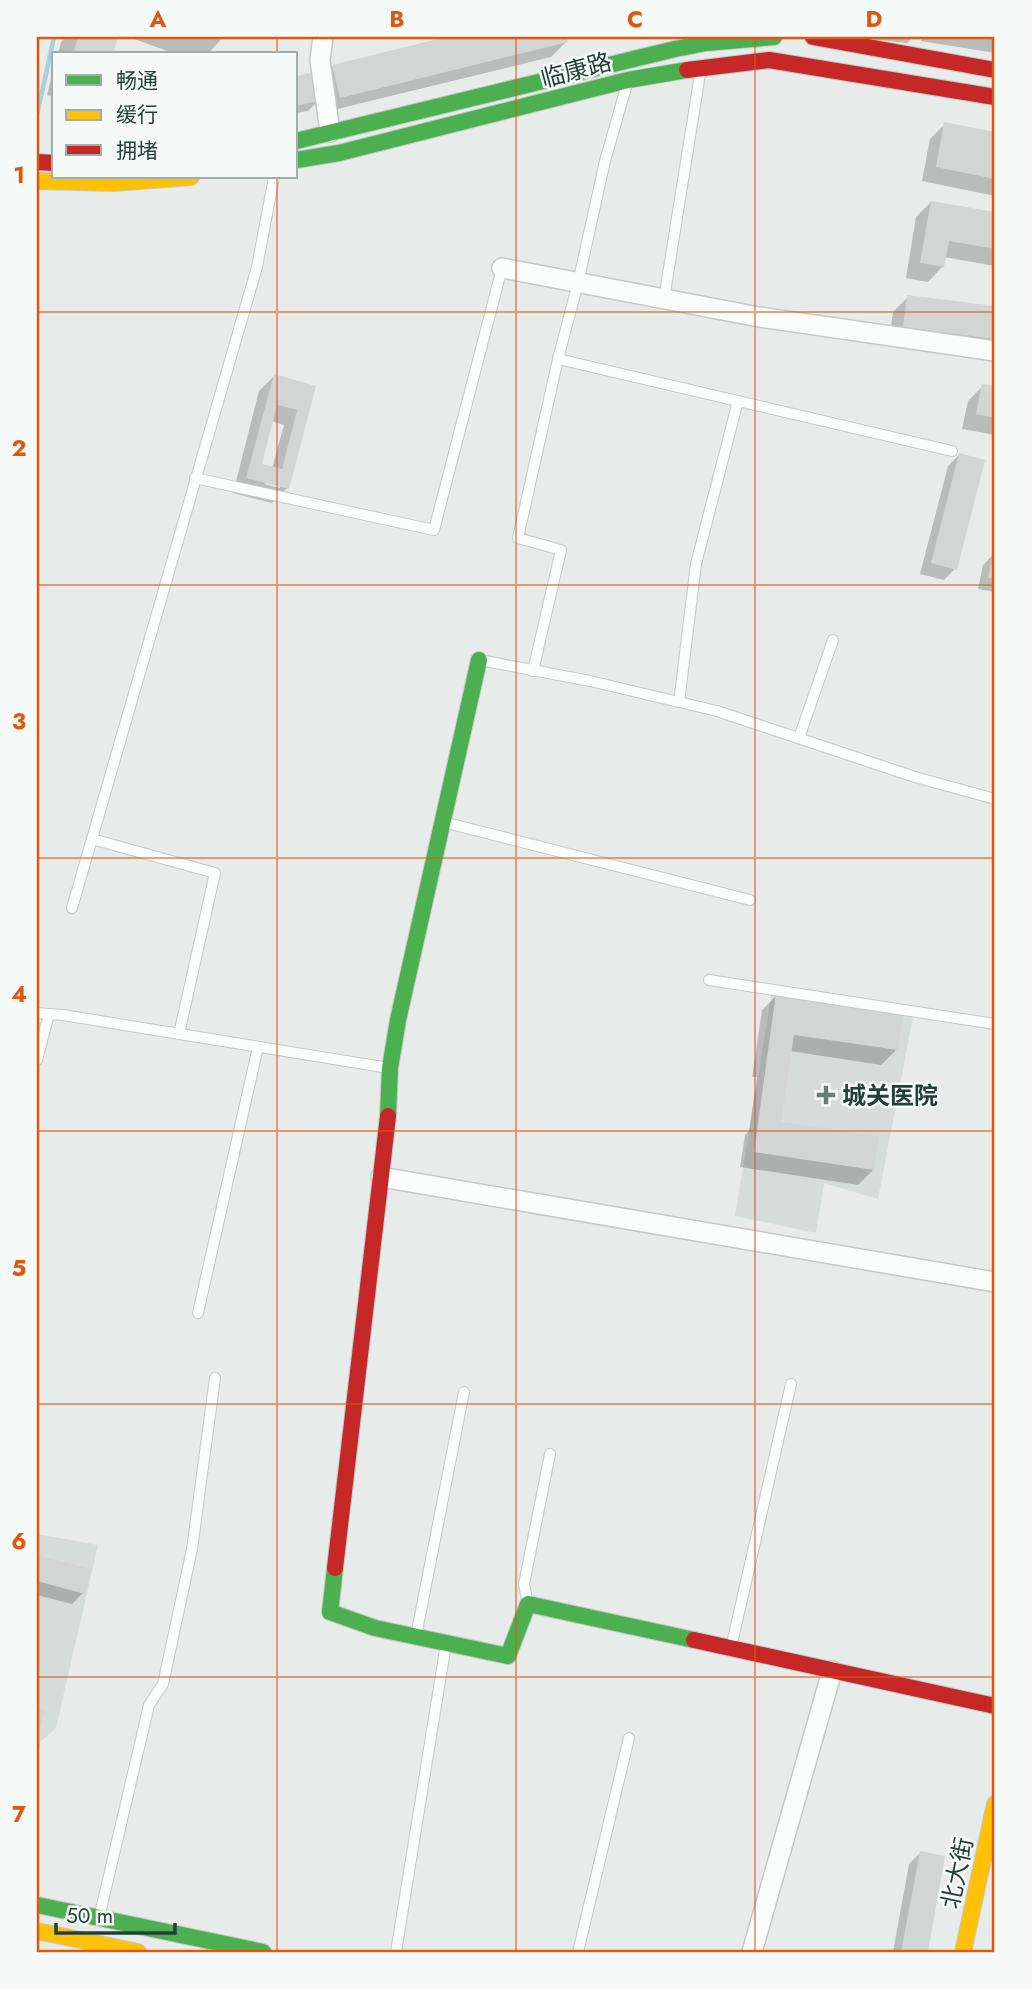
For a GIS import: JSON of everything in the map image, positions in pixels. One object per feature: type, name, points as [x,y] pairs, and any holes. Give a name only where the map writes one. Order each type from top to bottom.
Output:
[{"type":"main road","name":"临康路","points":[[298,140],[645,56],[706,43],[774,37]]},
{"type":"main road","points":[[813,37],[995,70]]},
{"type":"main road","name":"临康路","points":[[298,160],[422,134],[628,80],[769,60],[995,97]]},
{"type":"main road","points":[[37,181],[105,184],[160,182],[185,178]]},
{"type":"main road","points":[[479,660],[398,1020],[390,1068],[387,1139],[330,1612],[375,1628],[508,1656],[528,1604],[995,1706]]},
{"type":"main road","name":"北大街","points":[[962,1952],[995,1804]]},
{"type":"main road","points":[[37,1905],[263,1952]]},
{"type":"main road","points":[[37,1931],[138,1952]]},
{"type":"street","points":[[323,37],[320,60],[330,132]]},
{"type":"street","points":[[645,56],[653,37]]},
{"type":"street","points":[[502,268],[759,317],[995,351]]},
{"type":"street","points":[[381,1177],[995,1282]]},
{"type":"street","points":[[752,1952],[832,1671]]},
{"type":"lane","points":[[664,299],[701,68]]},
{"type":"lane","points":[[533,671],[561,551],[518,538],[605,162],[628,80]]},
{"type":"lane","points":[[72,908],[257,267],[274,178]]},
{"type":"lane","points":[[195,478],[434,530],[502,268]]},
{"type":"lane","points":[[558,359],[952,451]]},
{"type":"lane","points":[[679,702],[696,564],[738,401]]},
{"type":"lane","points":[[799,738],[833,640]]},
{"type":"lane","points":[[479,660],[717,711],[915,777],[995,799]]},
{"type":"lane","points":[[443,822],[750,900]]},
{"type":"lane","points":[[92,839],[215,873],[179,1034]]},
{"type":"lane","points":[[709,980],[995,1024]]},
{"type":"lane","points":[[37,1013],[390,1068]]},
{"type":"lane","points":[[37,1060],[49,1014]]},
{"type":"lane","points":[[198,1313],[258,1047]]},
{"type":"lane","points":[[99,1918],[149,1705],[163,1684],[189,1562],[215,1378]]},
{"type":"lane","points":[[731,1648],[791,1384]]},
{"type":"lane","points":[[415,1637],[464,1392]]},
{"type":"lane","points":[[528,1604],[524,1584],[550,1454]]},
{"type":"lane","points":[[396,1952],[446,1643]]},
{"type":"lane","points":[[578,1952],[629,1738]]},
{"type":"shaded area","name":"城关医院","points":[[773,985],[915,1007],[878,1199],[824,1183],[816,1233],[735,1216]]},
{"type":"shaded area","points":[[37,1534],[98,1545],[56,1728],[40,1742],[37,1766]]},
{"type":"building","points":[[78,37],[118,37],[114,52],[74,52]]},
{"type":"building","points":[[446,37],[566,37],[568,42],[340,98],[332,65]]},
{"type":"building","points":[[314,72],[321,100],[298,106],[298,76]]},
{"type":"building","points":[[944,122],[995,132],[995,179],[936,167]]},
{"type":"building","points":[[931,201],[995,212],[995,249],[949,241],[944,267],[920,263]]},
{"type":"building","points":[[907,295],[995,306],[995,339],[903,327]]},
{"type":"building","points":[[274,374],[316,386],[289,489],[246,478]],"holes":[[[277,405],[297,410],[282,469],[262,464]]]},
{"type":"building","points":[[982,384],[995,386],[995,418],[976,414]]},
{"type":"building","points":[[959,453],[985,460],[957,570],[931,563]]},
{"type":"building","points":[[995,550],[995,579],[988,578]]},
{"type":"building","points":[[776,993],[904,1012],[898,1050],[794,1035],[781,1122],[879,1136],[874,1170],[754,1152]]},
{"type":"building","points":[[37,1555],[91,1569],[85,1594],[37,1581]]},
{"type":"building","points":[[37,1707],[45,1710],[39,1732],[37,1731]]},
{"type":"building","points":[[920,1851],[945,1856],[928,1952],[901,1952]]},
{"type":"waterway","points":[[37,115],[54,37]]},
{"type":"traffic: fast","points":[[298,141],[675,49],[706,43],[774,37]]},
{"type":"traffic: fast","points":[[298,160],[339,153],[628,80],[687,70]]},
{"type":"traffic: fast","points":[[388,1116],[390,1068],[398,1020],[479,660]]},
{"type":"traffic: fast","points":[[335,1568],[330,1612],[375,1628],[508,1656],[528,1604],[694,1640]]},
{"type":"traffic: fast","points":[[37,1905],[263,1952]]},
{"type":"traffic: slow","points":[[37,181],[114,183],[178,178]]},
{"type":"traffic: slow","points":[[963,1952],[995,1804]]},
{"type":"traffic: slow","points":[[37,1931],[138,1952]]},
{"type":"traffic: jam","points":[[813,37],[995,70]]},
{"type":"traffic: jam","points":[[687,70],[769,60],[995,97]]},
{"type":"traffic: jam","points":[[37,162],[52,163]]},
{"type":"traffic: jam","points":[[335,1568],[388,1116]]},
{"type":"traffic: jam","points":[[694,1640],[995,1706]]},
{"type":"place","name":"城关医院","points":[[826,1095]]}]
